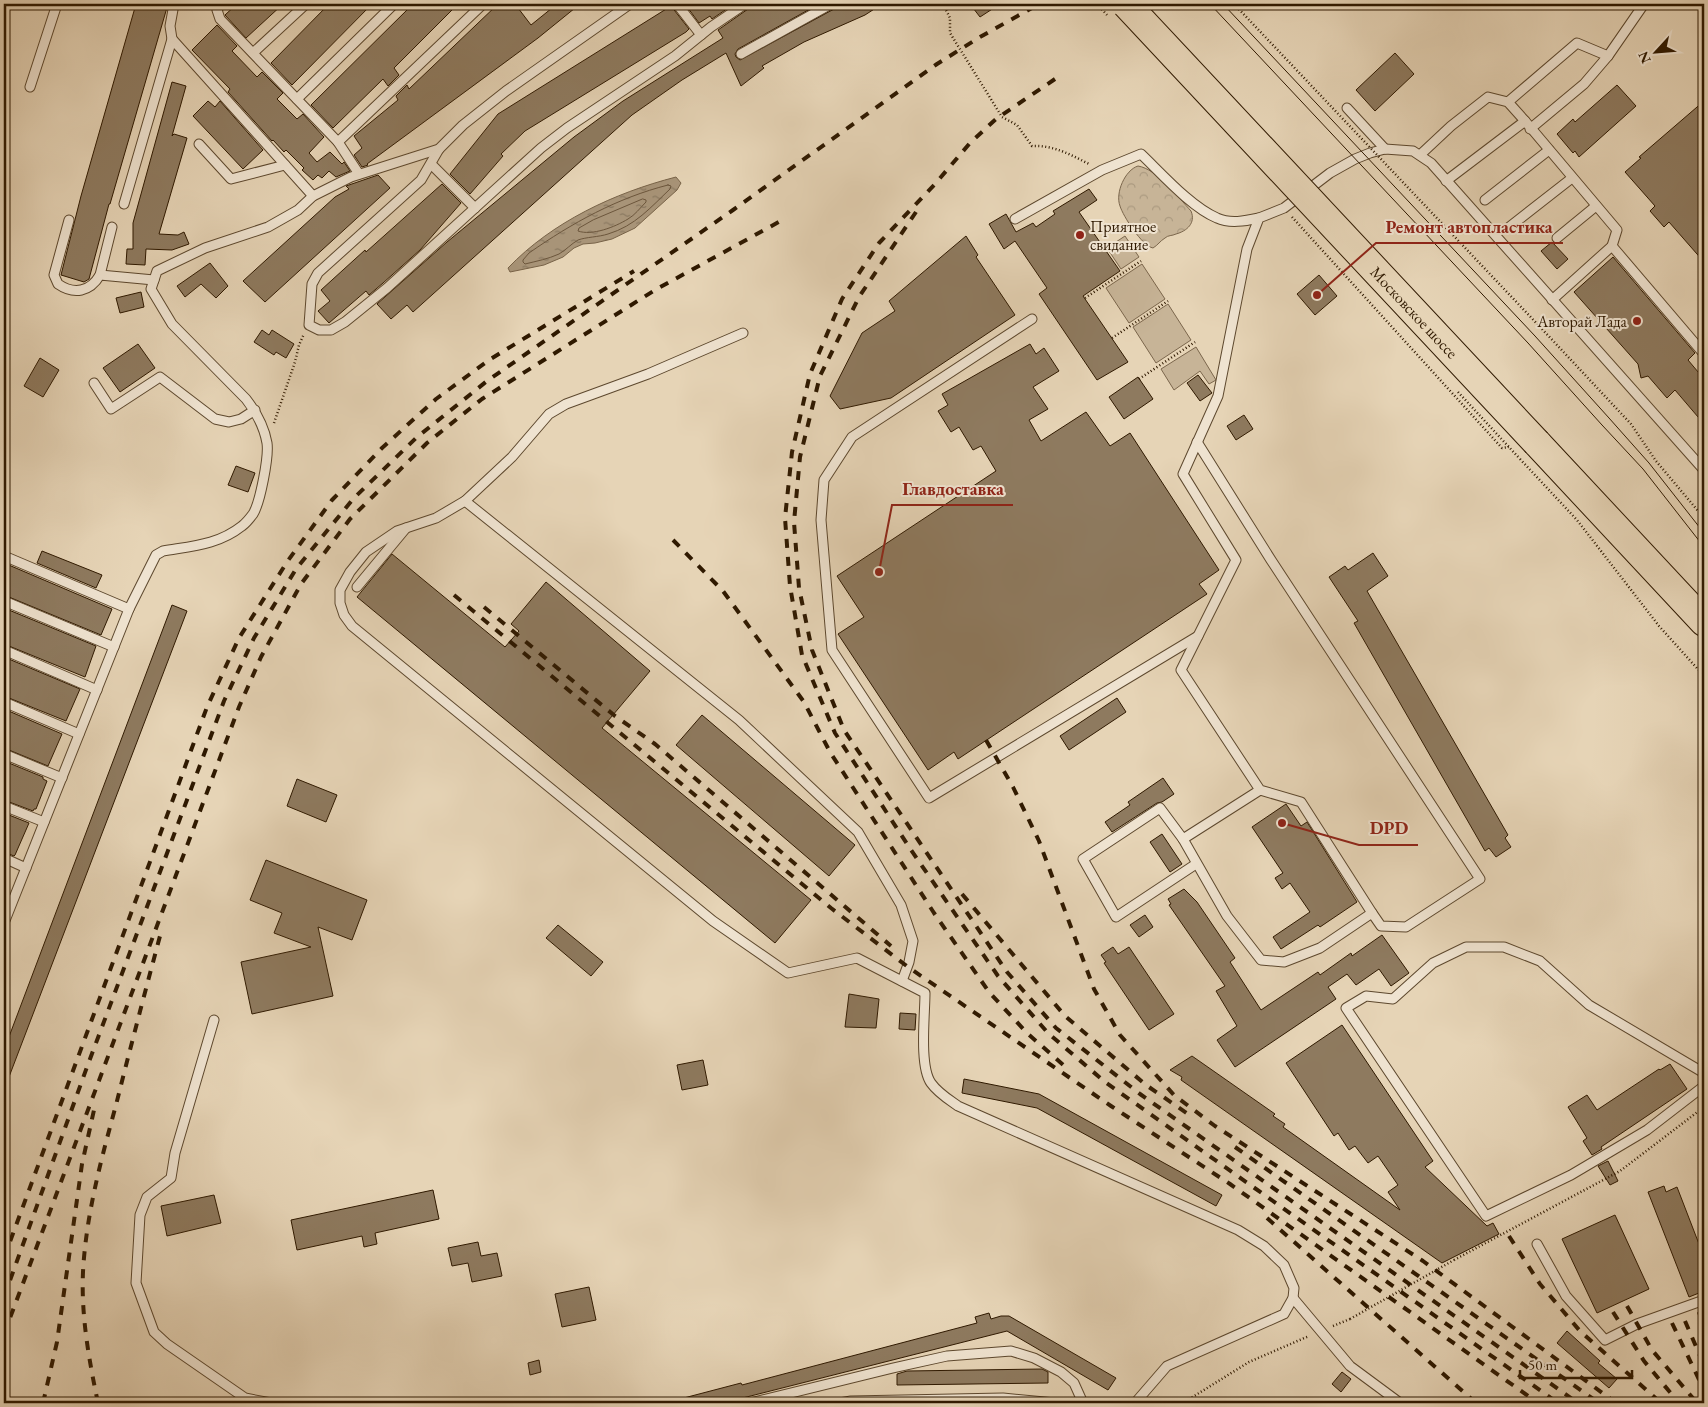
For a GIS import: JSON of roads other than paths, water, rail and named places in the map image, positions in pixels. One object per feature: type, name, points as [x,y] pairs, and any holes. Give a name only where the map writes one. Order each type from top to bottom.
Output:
[{"type":"main road","name":"Московское шоссе","points":[[1126,4],[1529,451],[1704,622]]},
{"type":"lane","points":[[30,88],[57,4]]},
{"type":"lane","points":[[124,204],[172,39],[170,26],[174,4]]},
{"type":"lane","points":[[221,4],[217,10],[220,19],[338,142],[358,174]]},
{"type":"lane","points":[[253,53],[306,4]]},
{"type":"lane","points":[[297,99],[394,4]]},
{"type":"lane","points":[[338,142],[483,4]]},
{"type":"lane","points":[[630,4],[463,125],[439,149],[421,180],[318,273],[312,284],[309,325],[319,330],[331,330],[345,322],[387,288],[541,148],[567,128],[675,56],[745,4]]},
{"type":"lane","points":[[677,4],[701,35]]},
{"type":"lane","points":[[742,54],[831,4]]},
{"type":"lane","points":[[1446,180],[1528,125],[1584,84],[1608,56],[1644,4]]},
{"type":"lane","points":[[172,39],[313,196]]},
{"type":"lane","points":[[1508,102],[1577,44],[1608,56]]},
{"type":"lane","points":[[1420,155],[1451,126],[1488,97],[1508,102],[1616,230],[1612,246],[1552,300]]},
{"type":"lane","points":[[1347,108],[1385,149]]},
{"type":"lane","points":[[199,144],[232,179],[285,165]]},
{"type":"lane","points":[[4,920],[129,609],[156,555],[163,551],[210,544],[243,526],[254,513],[260,496],[267,444],[255,410],[172,324],[151,289],[157,271],[205,248],[268,227],[298,210],[313,196],[358,174],[439,149]]},
{"type":"lane","points":[[1015,218],[1102,170],[1141,154],[1194,204],[1218,219],[1238,222],[1259,218],[1284,208],[1330,173],[1355,159],[1385,149],[1413,151],[1431,163],[1704,470]]},
{"type":"lane","points":[[1485,200],[1549,150]]},
{"type":"lane","points":[[430,164],[475,208]]},
{"type":"lane","points":[[1508,228],[1572,178]]},
{"type":"lane","points":[[1557,238],[1596,206]]},
{"type":"lane","points":[[1197,442],[1271,560],[1480,879],[1406,927],[1381,926],[1301,802],[1260,790],[1181,670],[1236,560],[1183,474],[1197,442],[1218,396],[1247,249],[1259,218]]},
{"type":"lane","points":[[69,220],[54,276],[58,284],[73,291],[83,290],[96,283],[100,275],[112,227]]},
{"type":"lane","points":[[1612,246],[1704,354]]},
{"type":"lane","points":[[100,275],[154,280]]},
{"type":"lane","points":[[1032,319],[852,437],[824,480],[821,520],[832,650],[929,798],[1198,636]]},
{"type":"lane","points":[[744,333],[648,374],[566,404],[549,414],[512,457],[465,501],[436,518],[397,531],[366,552],[350,572],[340,590],[340,603],[344,614],[352,626],[713,921],[788,973],[857,958],[926,993],[924,1063],[929,1081],[938,1093],[958,1106],[1238,1230],[1264,1246],[1284,1265],[1294,1288],[1293,1298],[1284,1314],[1167,1366],[1135,1403]]},
{"type":"lane","points":[[94,383],[111,409],[160,378],[215,419],[229,422],[241,419],[255,410]]},
{"type":"lane","points":[[465,501],[739,720],[858,832],[901,904],[913,941],[910,962],[902,981]]},
{"type":"lane","points":[[357,587],[406,528]]},
{"type":"lane","points":[[4,556],[129,609]]},
{"type":"lane","points":[[4,601],[114,647]]},
{"type":"lane","points":[[4,650],[97,690]]},
{"type":"lane","points":[[4,702],[79,734]]},
{"type":"lane","points":[[4,754],[62,778]]},
{"type":"lane","points":[[1182,839],[1260,790]]},
{"type":"lane","points":[[4,806],[44,822]]},
{"type":"lane","points":[[1196,864],[1116,917],[1083,859],[1160,808],[1182,839],[1227,916],[1261,960],[1284,962],[1320,948],[1372,913]]},
{"type":"lane","points":[[4,858],[26,868]]},
{"type":"lane","points":[[1704,1073],[1590,1005],[1540,961],[1504,948],[1466,947],[1433,963],[1393,999],[1366,996],[1346,1008],[1486,1216],[1571,1175],[1647,1130],[1704,1086]]},
{"type":"lane","points":[[214,1020],[175,1153],[171,1178],[147,1197],[140,1215],[136,1283],[154,1332],[166,1344],[245,1398],[271,1403]]},
{"type":"lane","points":[[1537,1244],[1566,1296],[1605,1340],[1637,1324],[1704,1300]]},
{"type":"lane","points":[[1293,1298],[1350,1366],[1400,1403]]},
{"type":"lane","points":[[750,1403],[947,1356],[1011,1351],[1034,1358],[1061,1372],[1074,1383],[1083,1403]]},
{"type":"lane","points":[[840,1403],[851,1401],[1004,1398],[1055,1403]]},
{"type":"water","points":[[676,177],[681,183],[677,190],[635,228],[612,239],[583,244],[574,248],[563,257],[544,265],[510,272],[508,268],[525,252],[564,223],[607,201]]},
{"type":"tram line","points":[[1210,4],[1528,343],[1643,469],[1704,547]]},
{"type":"tram line","points":[[1223,4],[1535,336],[1649,463],[1704,533]]},
{"type":"railway","points":[[4,1297],[87,1067],[224,701],[254,638],[296,569],[353,499],[416,438],[487,381],[733,210],[937,64],[1039,4]]},
{"type":"railway","points":[[1055,79],[996,119],[970,143],[935,184],[879,243],[842,299],[810,374],[792,452],[785,518],[790,586],[802,655],[835,733],[911,850],[998,976],[1048,1033],[1105,1082],[1558,1403]]},
{"type":"railway","points":[[916,212],[859,297],[820,376],[800,457],[794,522],[799,588],[812,650],[844,730],[1007,972],[1056,1028],[1140,1094],[1578,1403]]},
{"type":"railway","points":[[4,1334],[239,707],[261,657],[301,584],[350,519],[427,443],[482,399],[655,290],[786,218]]},
{"type":"railway","points":[[4,1258],[207,707],[239,638],[287,562],[332,500],[382,448],[436,399],[489,360],[634,271]]},
{"type":"railway","points":[[673,540],[723,591],[804,702],[830,752],[934,913],[989,992],[1027,1033],[1069,1070]]},
{"type":"railway","points":[[454,595],[831,908],[908,967],[1111,1106],[1230,1184],[1538,1403]]},
{"type":"railway","points":[[484,607],[615,716],[655,744],[891,946]]},
{"type":"railway","points":[[986,740],[1013,787],[1039,841],[1094,989],[1120,1035],[1174,1095],[1215,1126],[1423,1261],[1616,1403]]},
{"type":"railway","points":[[962,894],[1065,1016],[1146,1085],[1188,1114]]},
{"type":"railway","points":[[98,1403],[84,1321],[83,1272],[87,1230],[100,1167],[160,936]]},
{"type":"railway","points":[[43,1403],[57,1342],[82,1164],[94,1110]]},
{"type":"railway","points":[[1235,1147],[1599,1403]]},
{"type":"railway","points":[[1267,1218],[1476,1403]]},
{"type":"railway","points":[[1509,1236],[1540,1284],[1580,1331],[1661,1403]]},
{"type":"railway","points":[[1627,1306],[1652,1350],[1697,1403]]},
{"type":"railway","points":[[1613,1312],[1644,1361],[1679,1403]]},
{"type":"railway","points":[[1699,1312],[1704,1328]]},
{"type":"railway","points":[[1685,1321],[1704,1365]]},
{"type":"railway","points":[[1672,1323],[1704,1390]]},
{"type":"place","name":"Приятное свидание","points":[[1080,235]]},
{"type":"place","name":"Ремонт автопластика","points":[[1317,295]]},
{"type":"place","name":"Авторай Лада","points":[[1637,321]]},
{"type":"place","name":"Главдоставка","points":[[879,572]]},
{"type":"place","name":"DPD","points":[[1282,823]]}]
